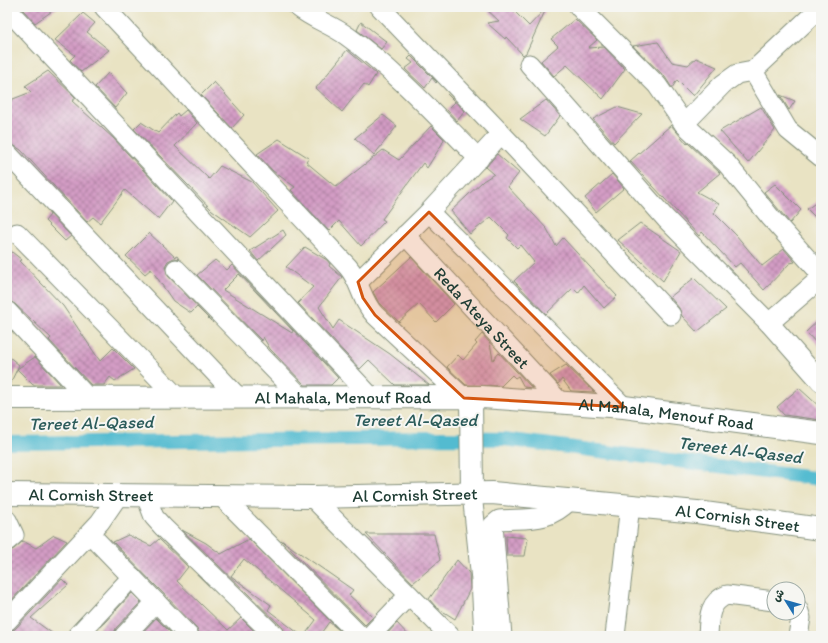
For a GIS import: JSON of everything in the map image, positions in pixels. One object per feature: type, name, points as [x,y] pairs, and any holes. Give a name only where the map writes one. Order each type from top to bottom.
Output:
[{"type":"main road","name":"Al Mahala, Menouf Road","points":[[7,398],[300,396],[467,398],[559,401],[624,406],[821,433]]},
{"type":"main road","points":[[467,398],[472,494]]},
{"type":"main road","name":"Al Cornish Street","points":[[7,494],[312,497],[492,493],[697,512],[821,529]]},
{"type":"street","points":[[104,7],[348,266],[358,282],[363,298],[370,310],[467,398]]},
{"type":"street","points":[[298,7],[347,36],[370,55],[405,85],[479,159]]},
{"type":"street","points":[[380,7],[671,315]]},
{"type":"street","points":[[579,7],[657,86],[684,124],[727,164],[771,218],[821,274]]},
{"type":"street","points":[[684,124],[723,84],[737,74],[753,71],[820,8]]},
{"type":"street","points":[[7,9],[371,397]]},
{"type":"street","points":[[530,64],[666,219],[769,323],[821,382]]},
{"type":"street","points":[[753,71],[788,130],[821,157]]},
{"type":"street","points":[[358,282],[429,212],[501,134]]},
{"type":"street","points":[[7,153],[238,397]]},
{"type":"street","points":[[429,212],[624,406]]},
{"type":"street","points":[[17,233],[177,397]]},
{"type":"street","name":"Reda Ateya Street","points":[[405,235],[559,401]]},
{"type":"street","points":[[176,269],[300,396]]},
{"type":"street","points":[[769,323],[821,278]]},
{"type":"street","points":[[7,311],[88,398]]},
{"type":"street","points":[[472,494],[481,580],[484,636]]},
{"type":"street","points":[[7,621],[90,534],[109,511],[118,496]]},
{"type":"street","points":[[146,496],[154,518],[275,636]]},
{"type":"street","points":[[221,496],[360,636]]},
{"type":"street","points":[[312,497],[450,636]]},
{"type":"street","points":[[502,636],[493,525],[500,520],[549,516],[570,500]]},
{"type":"street","points":[[615,636],[630,505]]},
{"type":"street","points":[[7,520],[14,535],[7,541]]},
{"type":"street","points":[[90,534],[189,636]]},
{"type":"street","points":[[77,636],[132,577]]},
{"type":"street","points":[[370,636],[409,595]]},
{"type":"street","points":[[708,636],[710,609],[720,598],[727,595],[766,600]]},
{"type":"street","points":[[124,636],[156,602]]},
{"type":"street","points":[[798,636],[800,621]]},
{"type":"highlighted area","points":[[429,212],[624,407],[464,398],[375,315],[363,298],[358,282]]},
{"type":"building","points":[[27,7],[58,7],[35,23],[23,10]]},
{"type":"building","points":[[484,7],[510,7],[529,26],[544,10],[545,11],[526,53],[523,55],[506,37],[505,39],[487,23],[499,21]]},
{"type":"building","points":[[83,13],[95,23],[87,32],[109,50],[81,72],[70,60],[75,55],[55,40]]},
{"type":"building","points":[[575,19],[597,40],[588,48],[604,47],[625,69],[603,99],[567,65],[554,76],[541,61],[558,46],[551,39]]},
{"type":"building","points":[[361,22],[387,42],[381,49],[357,30]]},
{"type":"building","points":[[658,42],[672,62],[688,65],[696,58],[717,67],[693,96],[677,80],[672,88],[665,77],[633,46]]},
{"type":"building","points":[[347,50],[376,74],[368,87],[364,84],[342,112],[316,88]]},
{"type":"building","points":[[411,56],[437,82],[436,83],[432,78],[425,88],[405,69],[413,63],[408,59]]},
{"type":"building","points":[[48,71],[76,98],[72,101],[113,138],[172,201],[158,219],[125,190],[100,223],[93,217],[87,222],[21,150],[7,142],[7,104],[13,99],[31,92],[25,86]]},
{"type":"building","points":[[108,73],[127,93],[115,108],[95,87]]},
{"type":"building","points":[[214,82],[244,115],[232,128],[201,95]]},
{"type":"building","points":[[447,94],[465,111],[457,121],[447,110],[455,102]]},
{"type":"building","points":[[780,95],[795,101],[789,110]]},
{"type":"building","points":[[546,100],[560,116],[545,136],[520,119]]},
{"type":"building","points":[[617,107],[642,114],[614,143],[593,119]]},
{"type":"building","points":[[761,107],[775,130],[748,163],[720,131]]},
{"type":"building","points":[[186,110],[197,123],[175,146],[209,179],[220,166],[252,182],[278,211],[250,237],[212,210],[134,129],[141,122],[158,133],[177,113],[179,116]]},
{"type":"building","points":[[383,115],[397,126],[374,155],[355,138]]},
{"type":"building","points":[[671,125],[687,144],[688,143],[720,173],[697,192],[719,204],[714,213],[736,235],[762,266],[784,249],[795,262],[790,263],[764,290],[740,263],[735,267],[702,232],[699,236],[630,161]]},
{"type":"building","points":[[431,126],[444,139],[442,144],[427,168],[423,163],[382,219],[385,221],[361,246],[339,221],[329,231],[291,190],[295,187],[273,171],[257,154],[279,139],[309,158],[306,162],[336,187],[383,150],[399,160]]},
{"type":"building","points":[[497,154],[519,173],[508,187],[547,229],[556,246],[563,238],[617,296],[604,308],[584,285],[578,293],[573,288],[546,314],[514,281],[534,262],[520,245],[517,248],[507,238],[509,235],[491,217],[470,234],[451,211],[483,181],[494,174],[486,167]]},
{"type":"building","points":[[612,174],[624,188],[596,212],[585,198]]},
{"type":"building","points":[[775,184],[801,210],[790,223],[764,192]]},
{"type":"building","points":[[821,199],[821,223],[807,209]]},
{"type":"building","points":[[48,212],[71,236],[65,241],[45,221],[50,215]]},
{"type":"building","points":[[640,223],[681,251],[663,281],[618,240]]},
{"type":"building","points":[[283,230],[286,235],[258,261],[250,251]]},
{"type":"building","points":[[149,233],[175,257],[177,256],[179,259],[174,258],[168,261],[165,266],[168,276],[213,323],[197,307],[191,313],[173,301],[151,269],[145,274],[126,256]]},
{"type":"building","points":[[305,247],[327,260],[330,264],[329,266],[342,277],[319,307],[333,329],[339,320],[390,354],[429,385],[395,385],[369,360],[360,369],[298,303],[313,287],[286,267]]},
{"type":"building","points":[[7,248],[22,260],[20,261],[63,306],[100,361],[113,348],[134,369],[115,381],[110,377],[104,385],[91,385],[49,340],[51,338],[15,304],[7,300]]},
{"type":"building","points":[[411,257],[454,304],[436,322],[419,304],[399,322],[379,303],[373,292]]},
{"type":"building","points":[[215,260],[227,270],[232,265],[338,378],[331,385],[305,385],[270,349],[263,337],[262,341],[197,275]],"holes":[[[239,274],[293,331],[292,333],[223,290]]]},
{"type":"building","points":[[694,278],[726,309],[697,332],[682,316],[679,308],[670,297]]},
{"type":"building","points":[[821,318],[821,348],[806,332]]},
{"type":"building","points":[[482,334],[490,343],[493,360],[499,353],[532,388],[524,387],[518,376],[515,378],[512,375],[501,386],[466,385],[447,367],[458,355],[463,360],[477,344],[475,342]]},
{"type":"building","points":[[7,355],[19,365],[9,386],[7,386]]},
{"type":"building","points":[[35,357],[61,385],[33,385],[17,369]]},
{"type":"building","points":[[566,365],[594,392],[571,391],[562,379],[558,384],[550,375]]},
{"type":"building","points":[[799,388],[821,408],[821,420],[784,415],[777,407]]},
{"type":"building","points":[[182,530],[206,543],[221,554],[249,539],[339,630],[329,622],[319,636],[304,636],[316,620],[244,559],[231,576],[271,605],[268,610],[302,636],[286,636],[283,628]]},
{"type":"building","points":[[366,534],[434,534],[440,560],[413,583]]},
{"type":"building","points":[[54,535],[67,541],[7,605],[7,552],[14,549],[23,541],[36,548]]},
{"type":"building","points":[[128,535],[151,546],[159,539],[188,567],[177,581],[228,630],[241,618],[259,636],[200,636],[197,628],[113,542]]},
{"type":"building","points":[[506,536],[528,538],[525,556],[507,556]]},
{"type":"building","points":[[281,540],[353,590],[349,595],[373,617],[365,625]]},
{"type":"building","points":[[457,560],[469,573],[470,589],[455,619],[436,607],[429,599]]},
{"type":"building","points":[[62,579],[68,585],[31,618],[56,636],[7,636],[7,632],[15,629]]},
{"type":"building","points":[[132,593],[141,602],[116,628],[113,636],[92,636]]},
{"type":"building","points":[[156,618],[174,636],[139,636]]},
{"type":"building","points":[[397,623],[409,636],[385,636]]},
{"type":"waterway","name":"Tereet Al-Qased","points":[[7,443],[442,438],[504,439],[821,479]]}]
